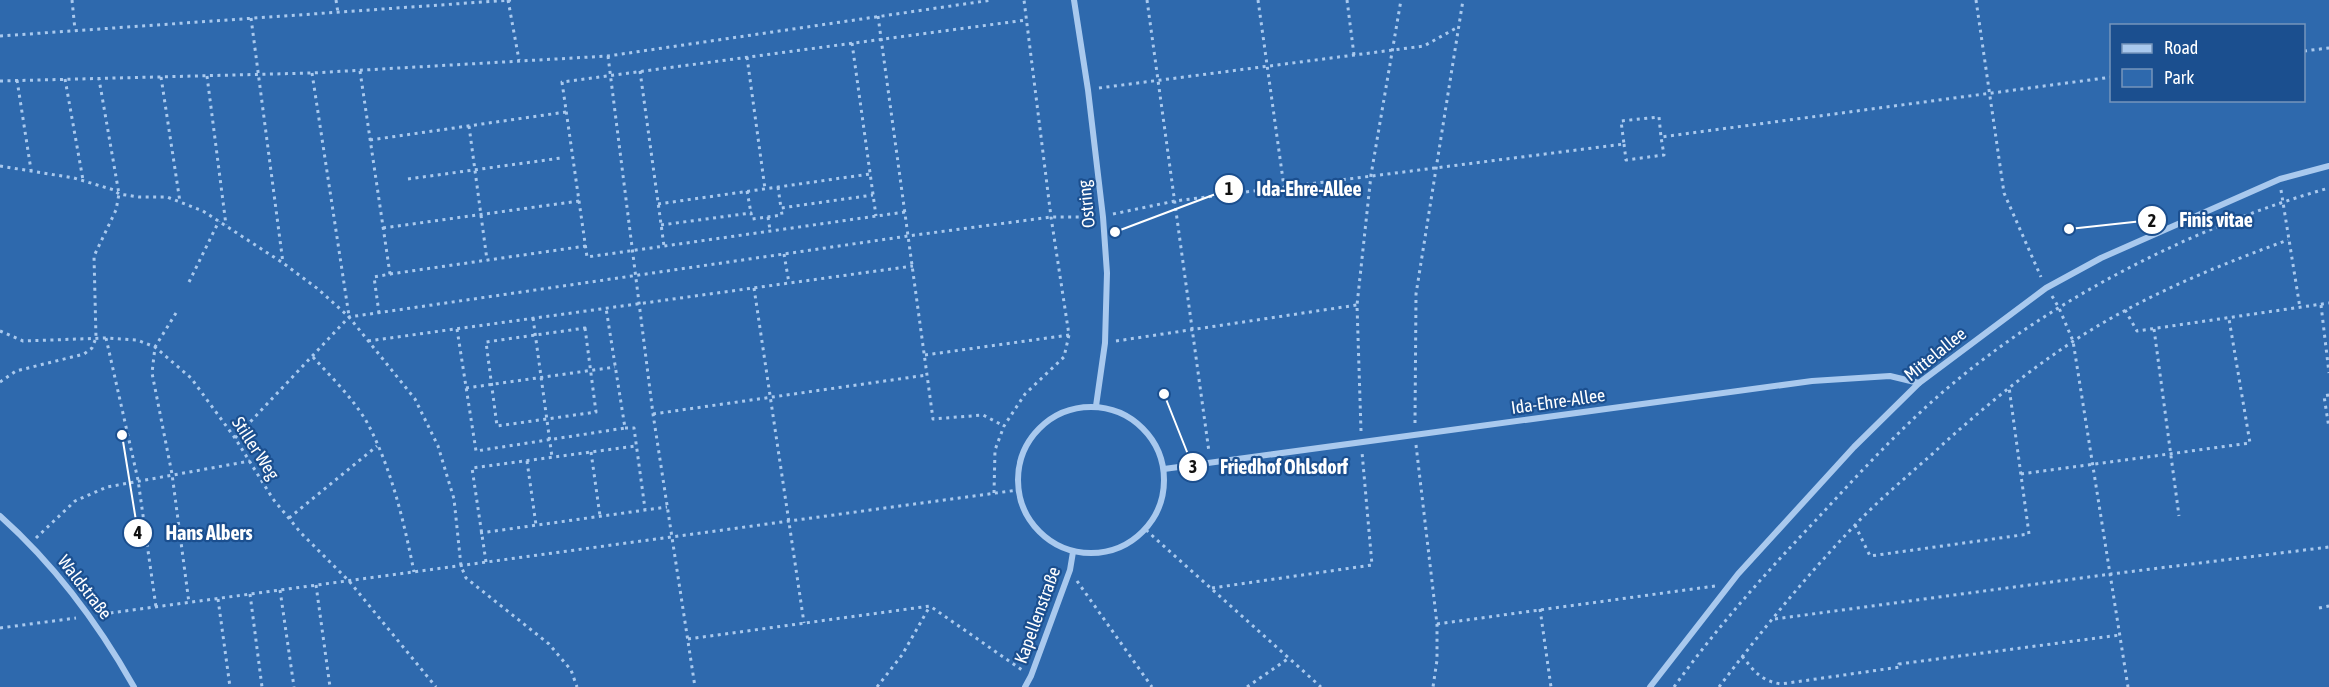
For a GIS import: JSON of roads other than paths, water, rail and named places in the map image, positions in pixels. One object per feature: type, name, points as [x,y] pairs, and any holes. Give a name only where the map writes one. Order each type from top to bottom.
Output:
[{"type":"street","name":"Ostring","points":[[1074,0],[1088,90],[1103,217],[1107,273],[1106,343],[1096,406]]},
{"type":"street","name":"Mittelallee","points":[[1650,687],[1731,583],[1854,447],[1919,383],[2046,288],[2101,258],[2280,179],[2329,166]]},
{"type":"street","name":"Ida-Ehre-Allee","points":[[1164,470],[1812,381],[1890,376],[1919,383]]},
{"type":"street","points":[[1096,406],[1120,412],[1141,426],[1157,446],[1164,470],[1164,491],[1158,512],[1146,530],[1131,543],[1113,551],[1093,554],[1073,552],[1053,543],[1035,529],[1023,510],[1018,490],[1019,462],[1030,439],[1047,421],[1070,409],[1096,406]]},
{"type":"street","name":"Waldstraße","points":[[0,516],[31,544],[91,616],[134,687]]},
{"type":"street","name":"Kapellenstraße","points":[[1025,687],[1070,570],[1073,552]]},
{"type":"place","name":"Finis vitae","points":[[2069,229]]},
{"type":"place","name":"Ida-Ehre-Allee","points":[[1115,232]]},
{"type":"place","name":"Friedhof Ohlsdorf","points":[[1164,394]]},
{"type":"place","name":"Hans Albers","points":[[122,435]]}]
